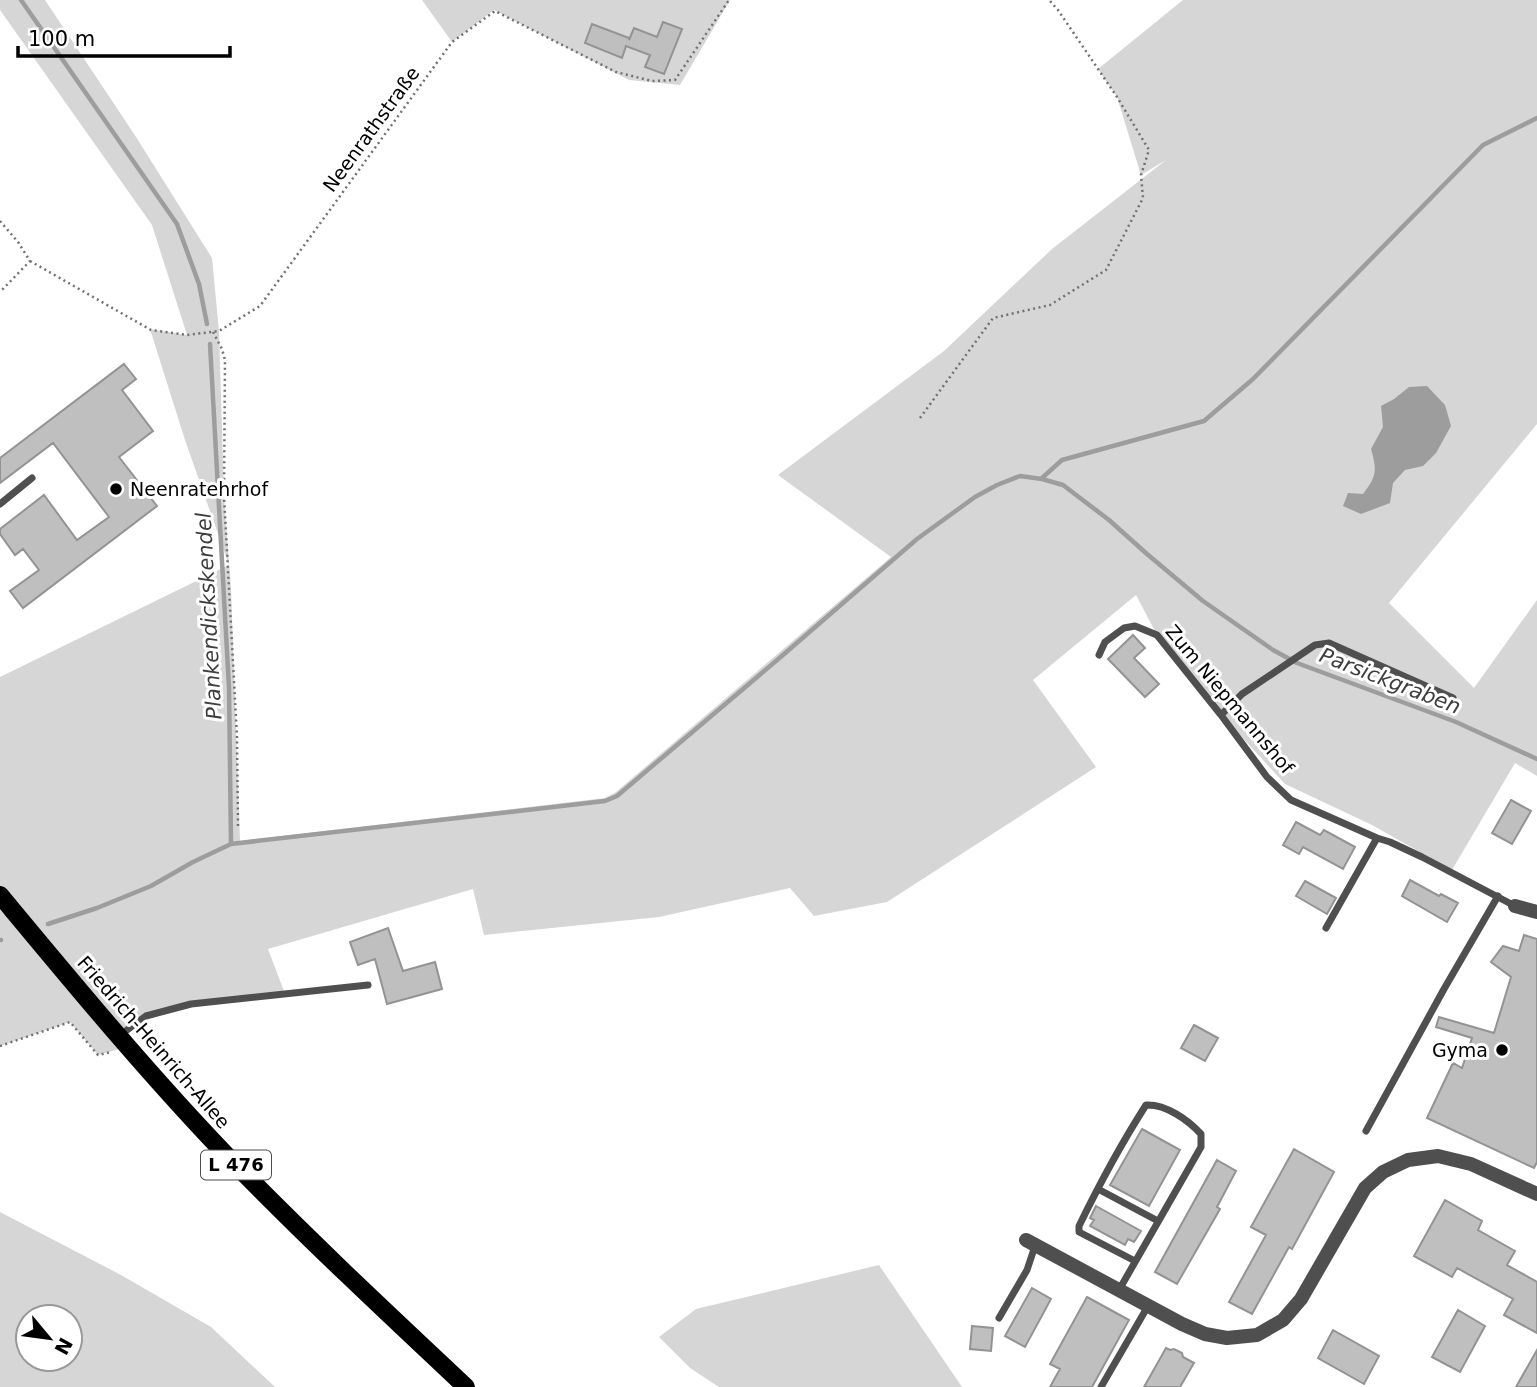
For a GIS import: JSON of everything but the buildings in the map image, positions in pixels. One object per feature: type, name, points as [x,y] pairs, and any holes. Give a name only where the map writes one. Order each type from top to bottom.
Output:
[{"type":"main road","name":"Friedrich-Heinrich-Allee","points":[[0,895],[123,1042],[228,1157],[328,1258],[466,1387]]},
{"type":"street","name":"Zum Niepmannshof","points":[[1515,906],[1537,912]]},
{"type":"street","points":[[1031,1243],[1182,1325],[1205,1334],[1227,1338],[1257,1335],[1283,1320],[1301,1299],[1365,1188],[1383,1172],[1408,1160],[1438,1156],[1471,1164],[1537,1194]]},
{"type":"lane","points":[[0,504],[32,478]]},
{"type":"lane","name":"Zum Niepmannshof","points":[[1099,655],[1105,642],[1124,628],[1135,626],[1157,635],[1267,777],[1291,800],[1390,842],[1515,906]]},
{"type":"lane","points":[[1221,715],[1242,694],[1299,655],[1315,645],[1329,643],[1452,698]]},
{"type":"lane","points":[[1326,928],[1377,838]]},
{"type":"lane","points":[[1366,1131],[1498,896]]},
{"type":"lane","points":[[123,1042],[146,1016],[191,1004],[368,985]]},
{"type":"lane","points":[[1119,1290],[1201,1147],[1201,1134],[1192,1124],[1154,1105],[1146,1105],[1120,1147],[1079,1226],[1079,1231],[1135,1261]]},
{"type":"lane","points":[[1098,1189],[1158,1221]]},
{"type":"lane","points":[[999,1318],[1027,1270],[1031,1243]]},
{"type":"lane","points":[[1101,1387],[1147,1306]]},
{"type":"path","name":"Neenrathstraße","points":[[0,221],[30,261],[151,330],[187,335],[219,331],[260,306],[452,42],[495,11],[616,72],[652,81],[675,80],[730,0]]},
{"type":"path","points":[[920,418],[993,318],[1050,305],[1107,270],[1143,198],[1141,175],[1149,150],[1117,97],[1049,0]]},
{"type":"path","points":[[0,292],[30,261]]},
{"type":"path","points":[[213,332],[225,360],[224,496],[236,723],[238,826]]},
{"type":"path","points":[[0,1046],[70,1022],[98,1055],[123,1042]]},
{"type":"shaded area","points":[[0,0],[45,0],[212,258],[219,331],[224,496],[231,589],[240,841],[605,798],[616,792],[891,557],[778,475],[944,351],[1052,249],[1166,160],[1141,175],[1117,97],[1098,69],[1183,0],[1537,0],[1537,424],[1389,603],[1474,688],[1537,600],[1537,776],[1515,763],[1452,870],[1372,825],[1285,784],[1205,697],[1157,635],[1136,595],[1033,680],[1096,767],[887,902],[814,916],[790,888],[659,917],[484,935],[473,889],[268,949],[285,994],[191,1004],[146,1016],[119,1036],[127,1047],[98,1055],[70,1022],[0,1046],[0,677],[229,565],[150,329],[187,335],[152,225],[0,10]]},
{"type":"shaded area","points":[[422,0],[730,0],[680,85],[629,80],[494,10],[452,42]]},
{"type":"shaded area","points":[[1427,386],[1445,405],[1451,426],[1436,453],[1423,466],[1405,470],[1393,483],[1390,503],[1361,514],[1343,506],[1348,493],[1363,494],[1373,477],[1375,468],[1371,449],[1383,427],[1381,406],[1409,387]]},
{"type":"shaded area","points":[[0,1212],[121,1275],[211,1327],[275,1387],[0,1387]]},
{"type":"shaded area","points":[[879,1265],[962,1387],[719,1387],[690,1368],[659,1337],[696,1309]]},
{"type":"waterway","name":"Plankendickskendel","points":[[21,0],[177,224],[199,284],[207,324]]},
{"type":"waterway","points":[[1042,478],[1062,460],[1204,421],[1253,379],[1483,145],[1537,118]]},
{"type":"waterway","name":"Plankendickskendel","points":[[210,344],[229,688],[231,844]]},
{"type":"waterway","name":"Parsickgraben","points":[[48,924],[151,886],[231,844],[605,801],[617,796],[917,539],[975,497],[1020,476],[1063,485],[1109,520],[1203,601],[1273,650],[1297,663],[1456,722],[1537,759]]},
{"type":"place","name":"Neenratehrhof","points":[[116,489]]},
{"type":"place","name":"Gyma","points":[[1502,1050]]}]
